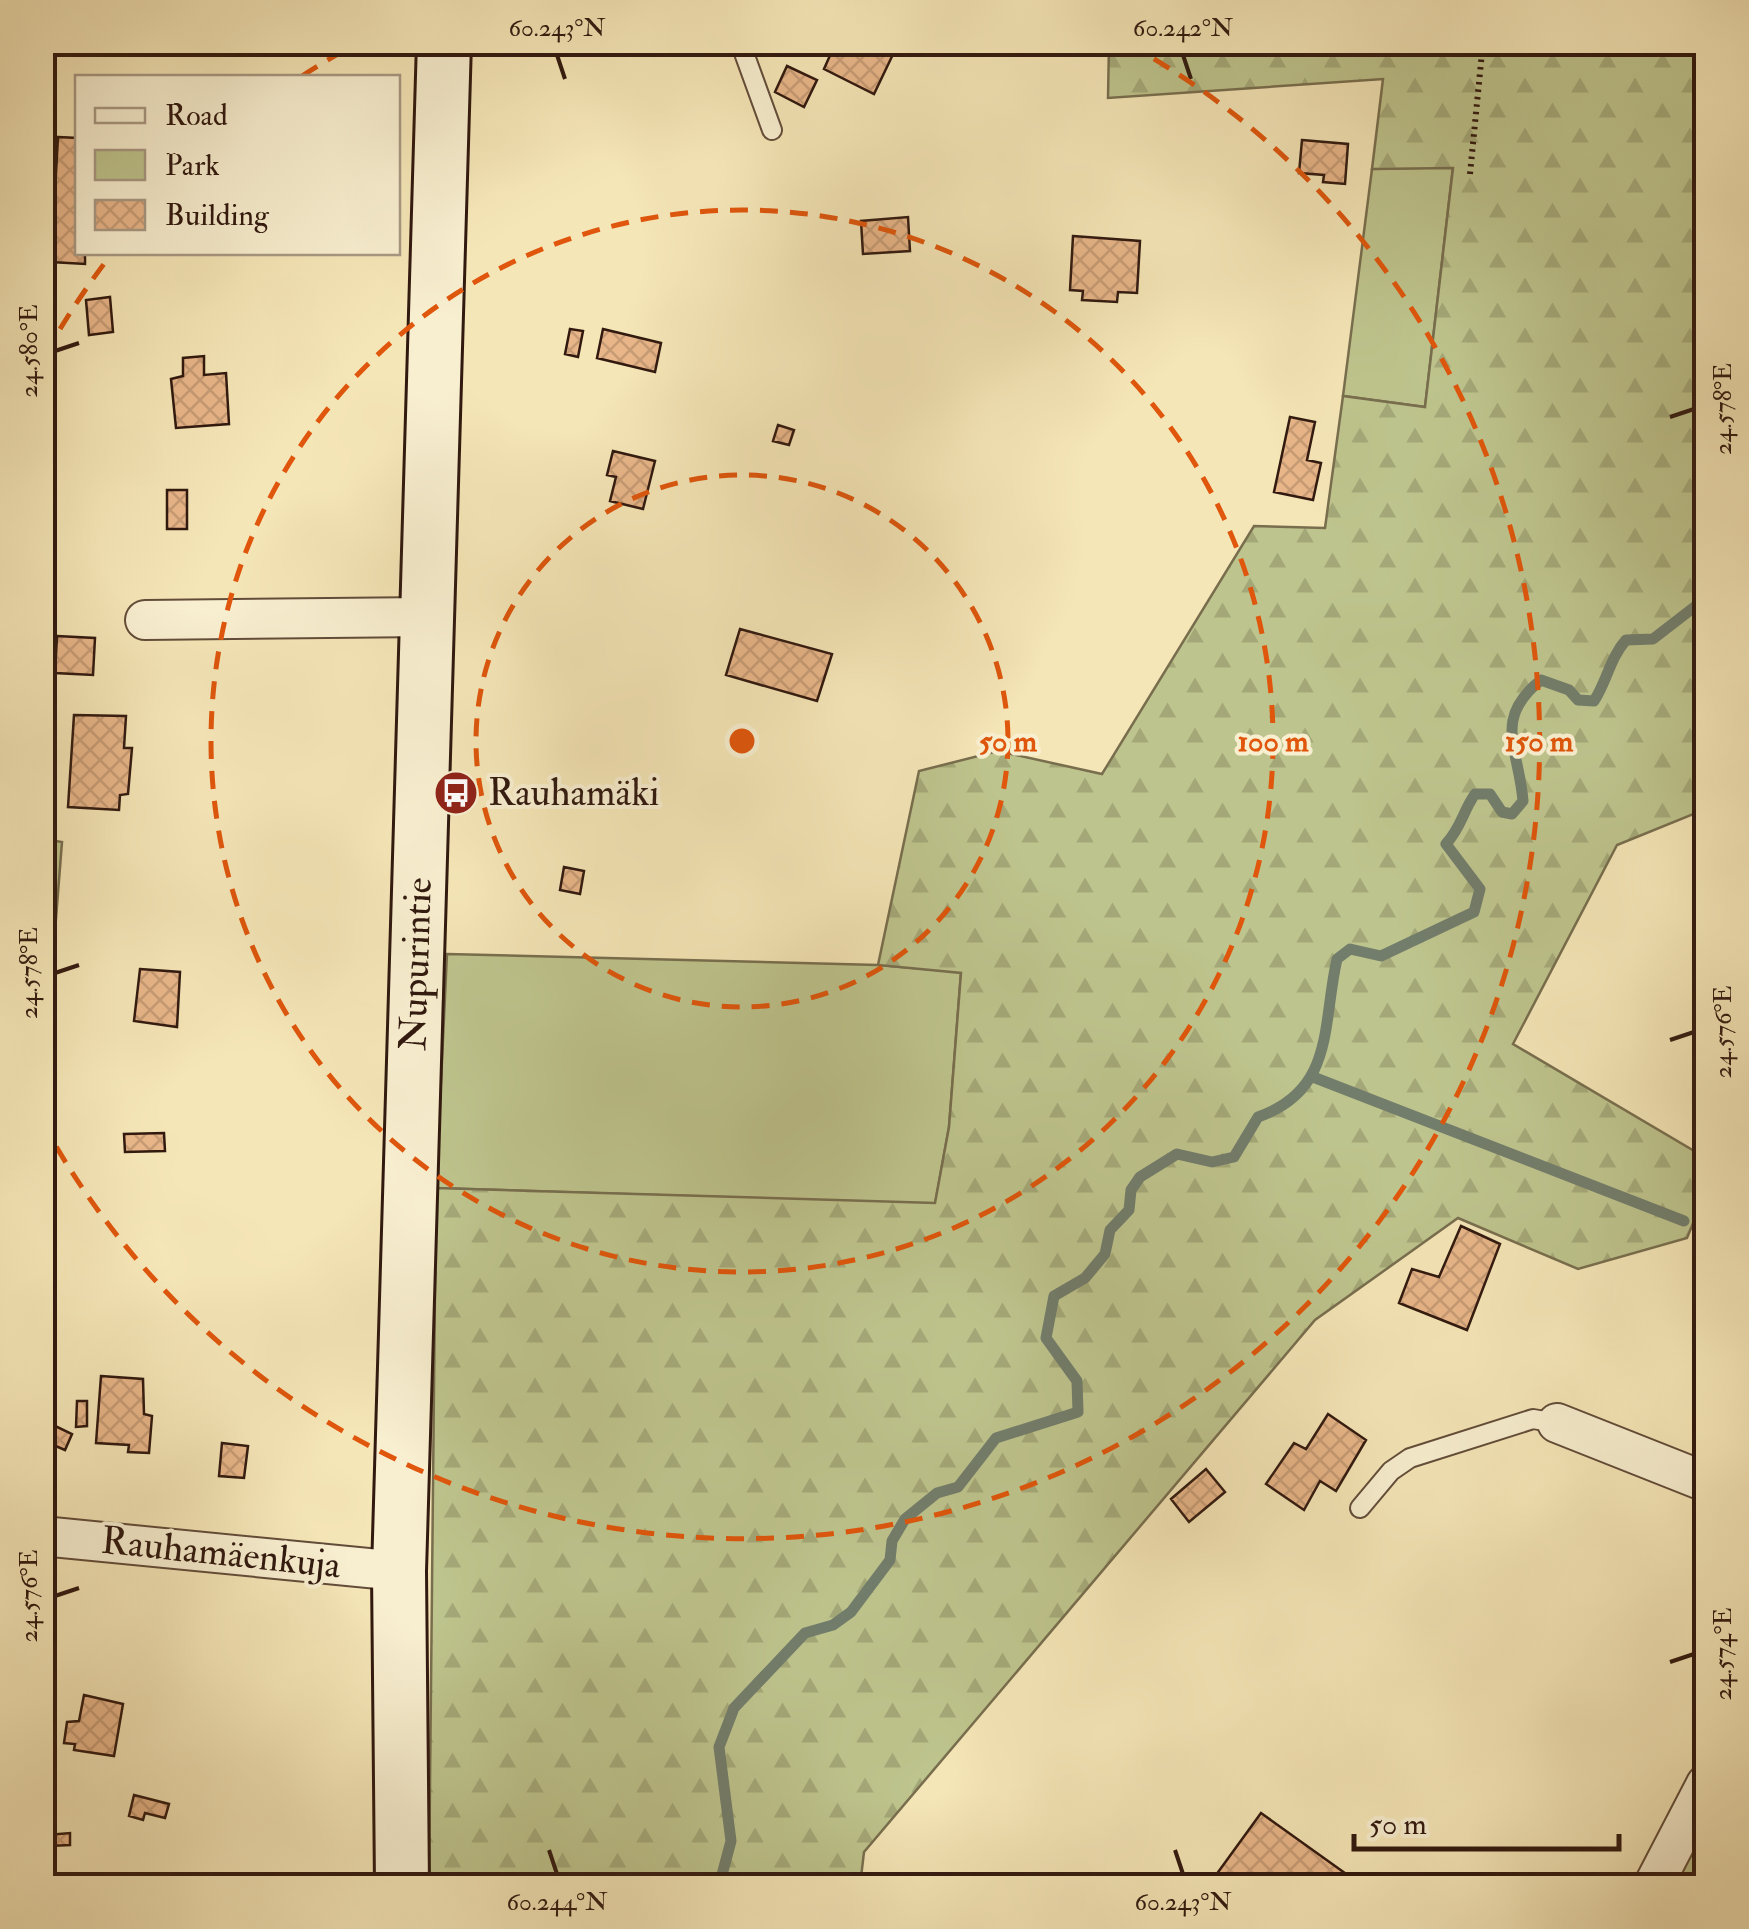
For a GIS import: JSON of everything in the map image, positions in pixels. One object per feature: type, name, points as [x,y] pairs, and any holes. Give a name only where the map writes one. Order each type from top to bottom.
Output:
[{"type":"main road","name":"Nupurintie","points":[[402,1886],[399,1571],[444,42]]},
{"type":"street","points":[[145,620],[427,617]]},
{"type":"street","points":[[1557,1423],[1706,1482]]},
{"type":"street","name":"Rauhamäenkuja","points":[[42,1536],[399,1571]]},
{"type":"street","points":[[1653,1886],[1706,1784]]},
{"type":"lane","points":[[740,42],[772,130]]},
{"type":"lane","points":[[1360,1508],[1391,1471],[1410,1458],[1533,1419],[1557,1423]]},
{"type":"path","points":[[1470,174],[1483,42]]},
{"type":"green space","points":[[1109,43],[1706,43],[1706,809],[1617,845],[1513,1044],[1706,1158],[1706,1192],[1687,1238],[1578,1269],[1458,1218],[1315,1320],[864,1852],[860,1886],[429,1886],[436,1188],[935,1203],[949,1127],[961,973],[878,965],[919,771],[998,751],[1102,774],[1254,526],[1325,528],[1343,396],[1425,407],[1453,168],[1372,169],[1383,79],[1108,98]]},
{"type":"green space","points":[[1453,167],[1425,407],[1343,396],[1372,169]]},
{"type":"green space","points":[[43,839],[62,842],[50,995],[43,994]]},
{"type":"green space","points":[[447,954],[878,965],[961,972],[949,1127],[935,1204],[436,1188]]},
{"type":"green space","points":[[1706,1819],[1706,1886],[1672,1886]]},
{"type":"building","points":[[836,42],[897,46],[874,94],[824,69]]},
{"type":"building","points":[[787,66],[817,80],[804,107],[775,92]]},
{"type":"building","points":[[58,137],[75,138],[75,255],[85,255],[85,264],[51,262]]},
{"type":"building","points":[[1302,140],[1348,144],[1345,184],[1323,182],[1324,175],[1299,173]]},
{"type":"building","points":[[908,217],[910,251],[863,254],[861,221]]},
{"type":"building","points":[[1073,236],[1140,241],[1137,293],[1118,292],[1117,302],[1082,300],[1083,291],[1070,290]]},
{"type":"building","points":[[110,297],[113,332],[89,335],[86,300]]},
{"type":"building","points":[[570,329],[583,331],[578,357],[565,354]]},
{"type":"building","points":[[603,329],[661,343],[655,372],[597,358]]},
{"type":"building","points":[[204,356],[204,375],[226,373],[229,424],[176,428],[171,379],[183,376],[183,358]]},
{"type":"building","points":[[1290,417],[1315,422],[1307,460],[1321,463],[1313,500],[1274,492]]},
{"type":"building","points":[[778,425],[794,430],[789,445],[773,441]]},
{"type":"building","points":[[613,451],[655,461],[643,509],[610,501],[616,477],[607,475]]},
{"type":"building","points":[[167,490],[187,490],[187,529],[167,529]]},
{"type":"building","points":[[740,629],[832,654],[817,701],[726,675]]},
{"type":"building","points":[[57,636],[95,638],[93,675],[55,673]]},
{"type":"building","points":[[74,715],[126,716],[124,748],[132,748],[128,794],[120,795],[119,810],[68,807]]},
{"type":"building","points":[[564,867],[584,871],[580,894],[560,890]]},
{"type":"building","points":[[140,969],[180,972],[177,1027],[134,1021]]},
{"type":"building","points":[[164,1133],[165,1151],[125,1152],[124,1134]]},
{"type":"building","points":[[1461,1226],[1500,1244],[1467,1330],[1399,1303],[1412,1269],[1439,1277]]},
{"type":"building","points":[[101,1376],[143,1379],[144,1414],[152,1416],[149,1453],[128,1452],[129,1445],[96,1443]]},
{"type":"building","points":[[77,1401],[87,1401],[87,1426],[76,1427]]},
{"type":"building","points":[[1328,1414],[1366,1440],[1336,1491],[1320,1481],[1304,1510],[1266,1484],[1294,1443],[1306,1449]]},
{"type":"building","points":[[51,1424],[72,1434],[65,1450],[44,1441]]},
{"type":"building","points":[[222,1443],[248,1446],[244,1478],[219,1476]]},
{"type":"building","points":[[1206,1469],[1225,1492],[1189,1522],[1171,1499]]},
{"type":"building","points":[[84,1695],[123,1704],[114,1756],[74,1750],[75,1744],[64,1743],[67,1722],[79,1721]]},
{"type":"building","points":[[134,1795],[169,1804],[165,1818],[145,1813],[143,1820],[129,1816]]},
{"type":"building","points":[[1261,1813],[1363,1886],[1208,1886]]},
{"type":"building","points":[[70,1833],[70,1845],[49,1846],[48,1835]]},
{"type":"waterway","points":[[1706,560],[1706,588]]},
{"type":"waterway","points":[[719,1886],[731,1841],[719,1747],[734,1708],[805,1633],[833,1625],[851,1612],[890,1560],[892,1541],[905,1519],[937,1493],[958,1487],[996,1438],[1078,1412],[1077,1381],[1046,1338],[1054,1296],[1085,1278],[1105,1254],[1110,1230],[1129,1210],[1131,1190],[1140,1177],[1177,1154],[1212,1162],[1234,1157],[1258,1117],[1283,1105],[1301,1090],[1321,1053],[1337,959],[1350,949],[1381,956],[1474,912],[1480,889],[1446,844],[1475,794],[1490,794],[1502,812],[1512,814],[1523,801],[1512,736],[1517,708],[1526,694],[1541,680],[1569,690],[1578,700],[1594,701],[1626,640],[1653,639],[1706,598]]},
{"type":"waterway","points":[[1313,1077],[1684,1221]]},
{"type":"place","name":"Rauhamäki","points":[[456,793]]}]
